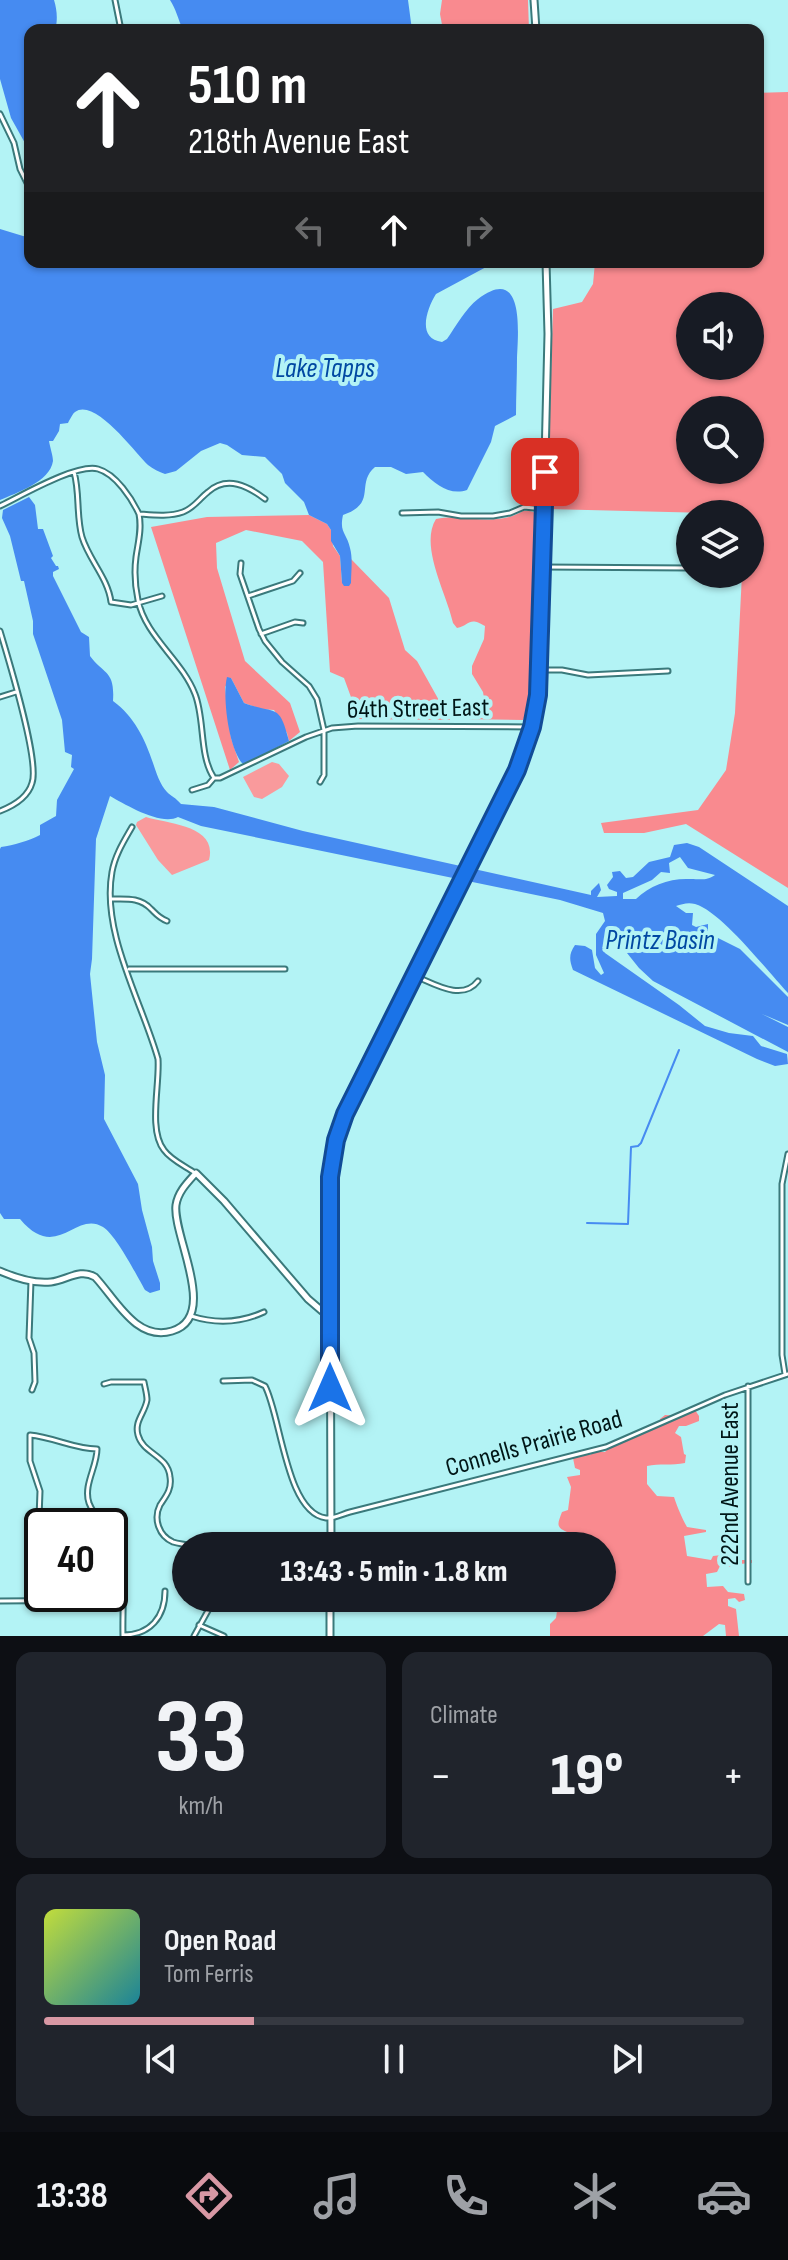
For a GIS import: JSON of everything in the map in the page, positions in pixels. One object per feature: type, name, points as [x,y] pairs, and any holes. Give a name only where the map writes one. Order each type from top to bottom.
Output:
[{"type":"street","points":[[115,0],[120,24]]},
{"type":"street","points":[[534,0],[536,24]]},
{"type":"street","points":[[0,114],[14,143],[24,177]]},
{"type":"street","points":[[331,1532],[330,1177],[334,1147],[342,1124],[517,770],[537,707],[543,567],[546,268]]},
{"type":"street","points":[[0,506],[74,472],[93,468],[105,472],[127,494],[139,514],[134,572],[138,603],[150,628],[192,687],[210,773],[214,778]]},
{"type":"street","points":[[74,472],[80,528],[111,602],[125,605],[162,596]]},
{"type":"street","points":[[139,514],[181,512],[213,488],[228,483],[248,487],[265,499]]},
{"type":"street","points":[[402,513],[493,516],[524,507],[544,509]]},
{"type":"street","points":[[241,563],[240,574],[261,634],[275,655],[314,692],[324,730],[324,775],[320,782]]},
{"type":"street","points":[[543,567],[676,568]]},
{"type":"street","points":[[248,596],[293,581],[300,573]]},
{"type":"street","points":[[261,634],[295,622],[303,623]]},
{"type":"street","points":[[0,631],[32,758],[33,781],[20,800],[0,811]]},
{"type":"street","points":[[540,670],[588,675],[668,671]]},
{"type":"street","points":[[0,697],[17,692]]},
{"type":"street","name":"64th Street East","points":[[192,790],[324,730],[358,726],[532,727]]},
{"type":"street","name":"64th Street East","points":[[515,726],[525,732],[528,740]]},
{"type":"street","points":[[132,827],[112,869],[111,899],[116,934],[158,1059],[156,1122],[160,1143],[172,1158],[196,1173],[224,1201],[308,1299],[330,1314]]},
{"type":"street","points":[[111,899],[138,900],[167,921]]},
{"type":"street","points":[[127,969],[285,969]]},
{"type":"street","points":[[415,976],[455,990],[467,990],[478,981]]},
{"type":"street","points":[[787,1374],[782,1359],[782,1186],[788,1154]]},
{"type":"street","points":[[0,1271],[31,1281],[55,1282],[90,1273],[142,1327],[157,1332],[174,1330],[186,1324],[191,1316],[190,1272],[176,1209],[180,1193],[196,1173]]},
{"type":"street","points":[[782,1186],[788,1186]]},
{"type":"street","points":[[31,1281],[29,1338],[34,1353],[35,1382],[32,1390]]},
{"type":"street","points":[[782,1292],[788,1292]]},
{"type":"street","points":[[191,1316],[231,1322],[264,1312]]},
{"type":"street","points":[[782,1339],[788,1339]]},
{"type":"street","name":"Connells Prairie Road","points":[[331,1519],[606,1447],[748,1386],[787,1374]]},
{"type":"street","points":[[223,1381],[252,1380],[265,1386],[276,1416],[279,1439],[300,1498],[308,1510],[331,1519]]},
{"type":"street","points":[[104,1384],[144,1382],[147,1400],[137,1423],[138,1434],[144,1446],[164,1461],[170,1476],[169,1490],[158,1512],[158,1524],[162,1533],[172,1541]]},
{"type":"street","name":"222nd Avenue East","points":[[748,1386],[748,1582]]},
{"type":"street","points":[[39,1508],[40,1491],[30,1461],[30,1435],[81,1449],[97,1449],[97,1462],[87,1492],[92,1508]]},
{"type":"street","points":[[122,1612],[123,1636],[139,1633],[153,1625],[162,1612],[165,1591]]},
{"type":"street","points":[[0,1601],[24,1601]]},
{"type":"street","points":[[194,1636],[207,1612]]},
{"type":"street","points":[[330,1612],[330,1636]]},
{"type":"street","points":[[199,1625],[224,1636]]},
{"type":"shaded area","points":[[442,0],[528,0],[529,24],[442,24]]},
{"type":"shaded area","points":[[788,92],[788,888],[686,824],[644,833],[604,833],[601,823],[698,810],[726,770],[735,713],[741,588],[764,588],[764,500],[676,500],[676,512],[547,509],[553,309],[582,302],[593,284],[594,268],[764,268],[764,93]]},
{"type":"shaded area","points":[[523,511],[536,513],[536,621],[528,706],[523,720],[461,719],[455,709],[485,704],[483,692],[472,674],[472,666],[484,639],[485,626],[473,621],[457,628],[453,623],[432,556],[432,530],[436,519],[502,519]]},
{"type":"shaded area","points":[[309,515],[327,524],[331,530],[333,546],[340,556],[342,583],[351,583],[351,559],[389,598],[405,650],[417,661],[450,720],[359,719],[344,678],[330,672],[323,562],[302,541],[246,530],[216,543],[217,568],[245,661],[290,703],[300,732],[289,741],[274,710],[244,703],[231,678],[225,687],[231,738],[239,762],[230,770],[151,527],[207,517]]},
{"type":"shaded area","points":[[272,762],[279,764],[289,776],[282,787],[262,799],[254,797],[243,777]]},
{"type":"shaded area","points":[[146,817],[178,824],[199,833],[210,848],[209,860],[172,875],[158,860],[136,825]]},
{"type":"shaded area","points":[[695,1410],[699,1421],[679,1426],[675,1433],[681,1437],[685,1463],[647,1466],[647,1484],[657,1496],[674,1497],[687,1527],[706,1530],[684,1536],[687,1556],[711,1560],[713,1556],[722,1555],[727,1560],[752,1560],[752,1563],[737,1567],[720,1566],[717,1572],[706,1574],[707,1587],[723,1586],[728,1592],[744,1594],[745,1600],[739,1602],[735,1598],[728,1599],[728,1606],[736,1609],[739,1636],[726,1636],[725,1625],[719,1624],[703,1636],[550,1636],[550,1624],[557,1612],[616,1612],[616,1532],[567,1532],[559,1526],[562,1512],[568,1510],[571,1487],[567,1477],[580,1475],[573,1458],[605,1452],[616,1440],[626,1440],[630,1433],[641,1435],[646,1427],[660,1424],[660,1419],[665,1415],[683,1416]]},
{"type":"water","points":[[0,0],[54,0],[56,24],[24,24],[24,141],[11,118],[0,79]]},
{"type":"water","points":[[170,0],[408,0],[411,24],[180,24]]},
{"type":"water","name":"Lake Tapps","points":[[0,229],[24,236],[24,268],[484,268],[436,294],[427,315],[426,330],[434,340],[442,342],[465,312],[493,290],[504,290],[511,295],[516,306],[516,415],[495,426],[491,442],[467,490],[449,490],[423,472],[406,474],[391,467],[375,467],[369,473],[360,505],[343,515],[343,529],[351,557],[349,586],[342,583],[340,556],[331,541],[331,530],[327,524],[309,515],[304,502],[285,483],[282,474],[265,457],[242,455],[220,443],[201,451],[176,471],[165,474],[148,465],[104,419],[83,410],[74,413],[68,423],[60,424],[53,441],[49,441],[53,461],[46,475],[31,486],[0,500]]},
{"type":"water","name":"Printz Basin","points":[[29,497],[35,505],[38,529],[43,529],[53,556],[51,558],[59,569],[53,572],[53,576],[81,632],[89,637],[90,656],[108,674],[113,701],[138,729],[162,786],[181,804],[214,807],[303,831],[591,895],[599,883],[601,890],[597,897],[617,896],[617,892],[607,885],[613,877],[612,872],[620,871],[626,878],[633,877],[649,862],[670,857],[674,845],[687,843],[699,847],[788,906],[788,993],[718,918],[695,904],[676,906],[686,913],[693,913],[692,925],[708,924],[708,933],[740,949],[788,997],[788,1025],[762,1014],[788,1027],[788,1052],[653,981],[607,932],[605,953],[705,1026],[753,1036],[761,1046],[787,1054],[788,1064],[775,1066],[757,1059],[573,970],[570,957],[575,945],[592,950],[595,968],[601,975],[604,973],[596,955],[596,934],[605,921],[603,913],[560,900],[201,826],[178,817],[153,817],[110,796],[96,839],[90,974],[97,1042],[105,1075],[104,1119],[138,1184],[160,1290],[150,1293],[145,1290],[120,1247],[103,1227],[83,1225],[55,1236],[45,1236],[33,1231],[20,1219],[4,1219],[0,1213],[0,849],[40,835],[40,825],[56,816],[57,800],[74,769],[71,767],[72,755],[65,752],[62,720],[33,634],[24,581],[21,581],[10,536],[2,518],[3,510]],"holes":[[[680,857],[688,868],[715,875],[706,879],[668,881],[654,886],[636,899],[623,899],[623,893],[652,880],[661,872],[670,873],[669,863]]]},
{"type":"water","points":[[227,677],[231,678],[244,703],[279,715],[289,741],[244,765],[234,748],[228,723],[225,697]]},
{"type":"waterway","points":[[587,1223],[628,1224],[631,1147],[641,1143],[679,1050]]},
{"type":"route","points":[[330,1388],[330,1177],[336,1140],[345,1114],[517,770],[532,727],[540,670],[545,472]]}]
